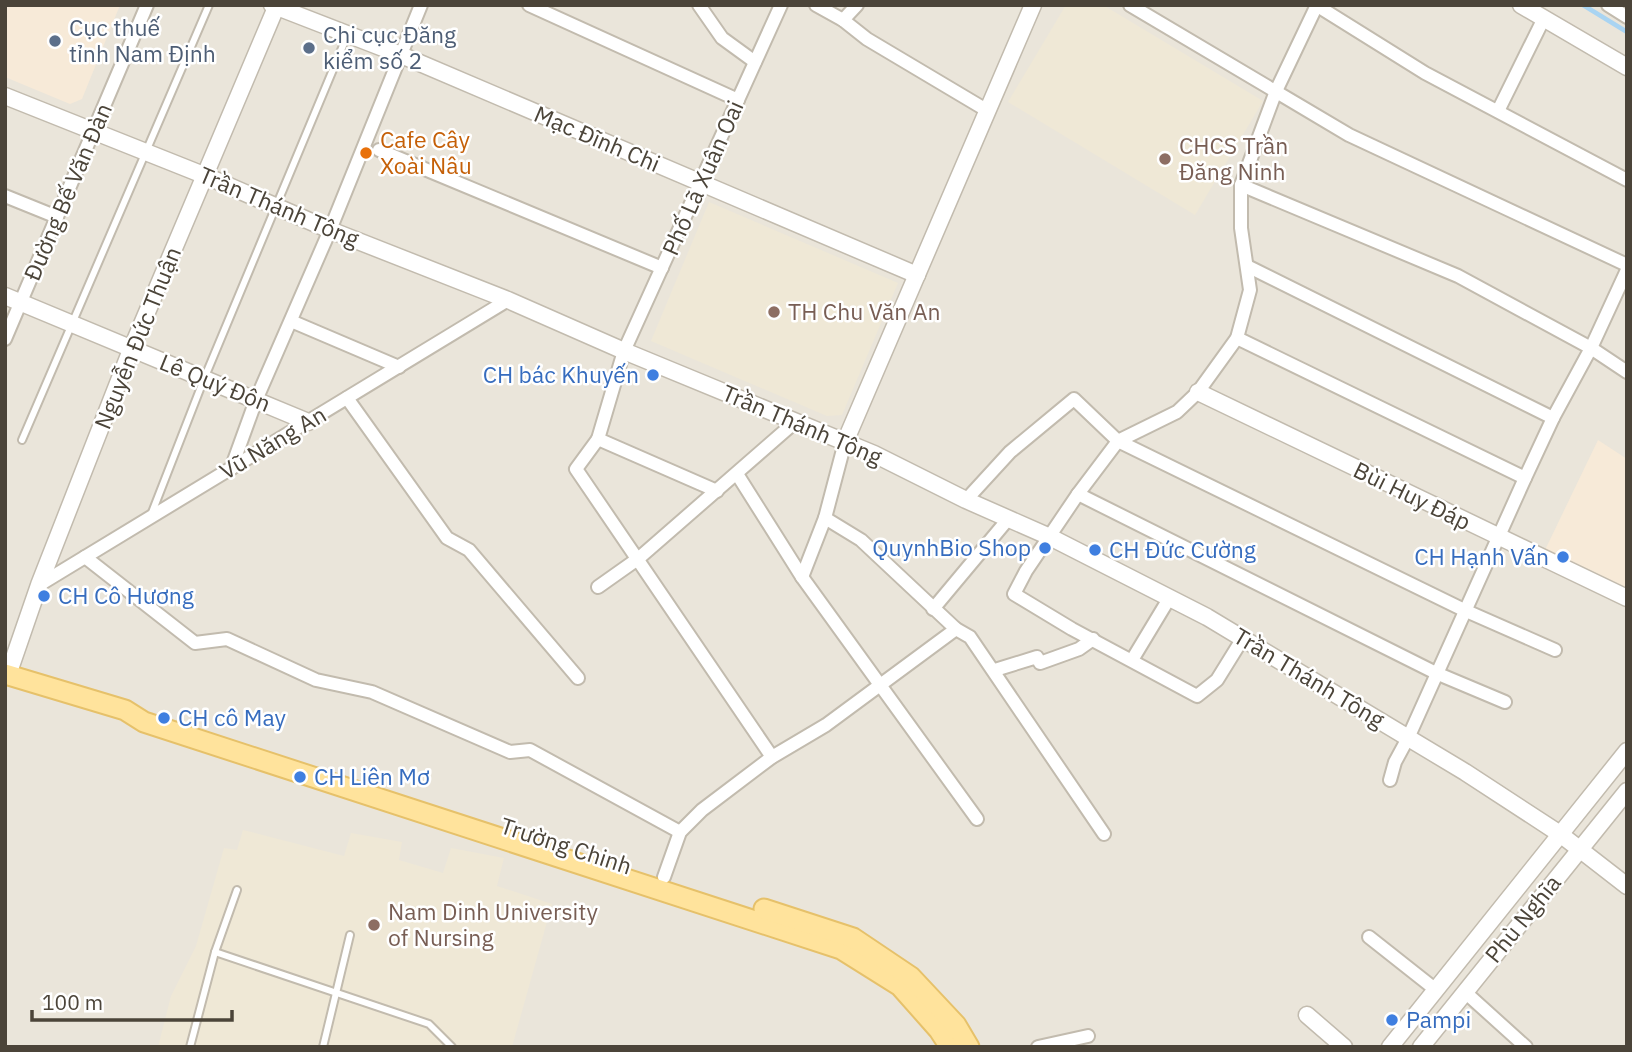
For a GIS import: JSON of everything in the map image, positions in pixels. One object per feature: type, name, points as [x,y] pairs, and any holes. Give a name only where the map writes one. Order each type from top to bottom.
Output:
[{"type":"main road","name":"Trường Chinh","points":[[7,674],[125,710],[144,722],[841,949],[900,986],[939,1030],[950,1047]]},
{"type":"main road","name":"Trường Chinh","points":[[125,710],[143,709],[853,938],[911,977],[956,1025],[969,1047]]},
{"type":"street","name":"Đường Bế Văn Đàn","points":[[5,339],[147,5]]},
{"type":"street","points":[[231,468],[256,400],[331,230],[421,5]]},
{"type":"street","points":[[529,5],[738,100]]},
{"type":"street","points":[[699,5],[722,38],[755,62]]},
{"type":"street","name":"Phố Lã Xuân Oai","points":[[598,439],[624,351],[781,5]]},
{"type":"street","points":[[816,5],[843,20],[867,39],[988,111]]},
{"type":"street","points":[[843,20],[857,5]]},
{"type":"street","points":[[803,577],[825,518],[845,442],[1033,5]]},
{"type":"street","points":[[1130,5],[1349,135],[1627,265]]},
{"type":"street","points":[[1243,638],[1217,680],[1197,696],[1014,594],[1026,571],[1078,494],[1118,441],[1177,412],[1198,392],[1237,338],[1250,290],[1241,228],[1241,185],[1276,91],[1316,5],[1425,73],[1627,180]]},
{"type":"street","points":[[1521,5],[1627,67]]},
{"type":"street","points":[[1608,5],[1627,17]]},
{"type":"street","name":"Mạc Đĩnh Chi","points":[[275,6],[401,55],[917,275]]},
{"type":"street","name":"Nguyễn Đức Thuận","points":[[7,674],[38,585],[131,350],[275,6]]},
{"type":"street","points":[[1498,111],[1544,18]]},
{"type":"street","name":"Trần Thánh Tông","points":[[5,96],[508,300],[874,454],[966,500],[1050,537],[1170,597],[1243,638],[1465,772],[1560,834],[1627,886]]},
{"type":"street","points":[[379,150],[662,268]]},
{"type":"street","points":[[1241,185],[1458,276],[1591,348],[1627,372]]},
{"type":"street","points":[[5,196],[57,216]]},
{"type":"street","points":[[1247,266],[1553,418]]},
{"type":"street","points":[[1390,780],[1395,762],[1525,478],[1627,271]]},
{"type":"street","name":"Lê Quý Đôn","points":[[5,296],[308,422]]},
{"type":"street","name":"Vũ Năng An","points":[[38,585],[508,300]]},
{"type":"street","points":[[291,321],[399,367]]},
{"type":"street","points":[[1237,338],[1525,478]]},
{"type":"street","name":"Bùi Huy Đáp","points":[[1198,392],[1627,598]]},
{"type":"street","points":[[347,398],[447,538],[469,550],[578,678]]},
{"type":"street","points":[[966,500],[1010,452],[1074,399],[1118,441],[1464,610],[1555,650]]},
{"type":"street","points":[[598,587],[639,558],[795,422]]},
{"type":"street","points":[[717,491],[598,439],[576,468],[772,757]]},
{"type":"street","points":[[737,474],[803,577],[977,819]]},
{"type":"street","points":[[1078,494],[1436,673],[1505,702]]},
{"type":"street","points":[[825,518],[861,540],[933,609],[970,637],[995,670],[1104,834]]},
{"type":"street","points":[[933,609],[1009,518]]},
{"type":"street","points":[[85,557],[195,643],[227,639],[316,680],[372,692],[510,752],[530,750],[680,832]]},
{"type":"street","points":[[1132,660],[1170,597]]},
{"type":"street","points":[[664,877],[680,832],[702,810],[772,757],[826,725],[956,629]]},
{"type":"street","points":[[995,670],[1037,657],[1040,663],[1079,649],[1093,639]]},
{"type":"street","points":[[1391,1047],[1627,751]]},
{"type":"street","name":"Phù Nghĩa","points":[[1421,1047],[1627,791]]},
{"type":"street","points":[[1369,937],[1431,986],[1434,992]]},
{"type":"street","points":[[1465,992],[1526,1047]]},
{"type":"street","points":[[1307,1015],[1344,1047]]},
{"type":"street","points":[[1038,1047],[1088,1037]]},
{"type":"lane","points":[[22,440],[209,5]]},
{"type":"lane","points":[[150,518],[204,379],[348,34]]},
{"type":"lane","points":[[190,1047],[215,952],[237,890]]},
{"type":"lane","points":[[323,1047],[350,935]]},
{"type":"lane","points":[[215,952],[429,1024],[452,1047]]},
{"type":"shaded area","points":[[5,5],[1627,5],[1627,1047],[5,1047]]},
{"type":"shaded area","name":"Cục thuế tỉnh Nam Định","points":[[5,5],[120,5],[82,99],[70,104],[5,77]]},
{"type":"shaded area","name":"CHCS Trần Đăng Ninh","points":[[1066,5],[1103,5],[1263,101],[1195,215],[1008,102]]},
{"type":"shaded area","name":"TH Chu Văn An","points":[[709,202],[898,283],[842,415],[827,416],[651,341]]},
{"type":"shaded area","points":[[1598,440],[1627,459],[1627,591],[1545,550]]},
{"type":"shaded area","name":"Nam Dinh University of Nursing","points":[[243,830],[344,856],[351,833],[402,842],[399,860],[443,873],[451,848],[504,858],[497,886],[552,904],[512,1047],[158,1047],[171,996],[196,946],[224,848],[237,850]]},
{"type":"waterway","points":[[1583,5],[1627,32]]},
{"type":"place","name":"Cục thuế tỉnh Nam Định","points":[[55,41]]},
{"type":"place","name":"Chi cục Đăng kiểm số 2","points":[[309,48]]},
{"type":"place","name":"Cafe Cây Xoài Nâu","points":[[366,153]]},
{"type":"place","name":"CHCS Trần Đăng Ninh","points":[[1165,159]]},
{"type":"place","name":"TH Chu Văn An","points":[[774,312]]},
{"type":"place","name":"CH bác Khuyến","points":[[653,375]]},
{"type":"place","name":"QuynhBio Shop","points":[[1045,548]]},
{"type":"place","name":"CH Đức Cường","points":[[1095,550]]},
{"type":"place","name":"CH Hạnh Vấn","points":[[1563,557]]},
{"type":"place","name":"CH Cô Hương","points":[[44,596]]},
{"type":"place","name":"CH cô May","points":[[164,718]]},
{"type":"place","name":"CH Liên Mơ","points":[[300,777]]},
{"type":"place","name":"Nam Dinh University of Nursing","points":[[374,925]]},
{"type":"place","name":"Pampi","points":[[1392,1020]]}]
